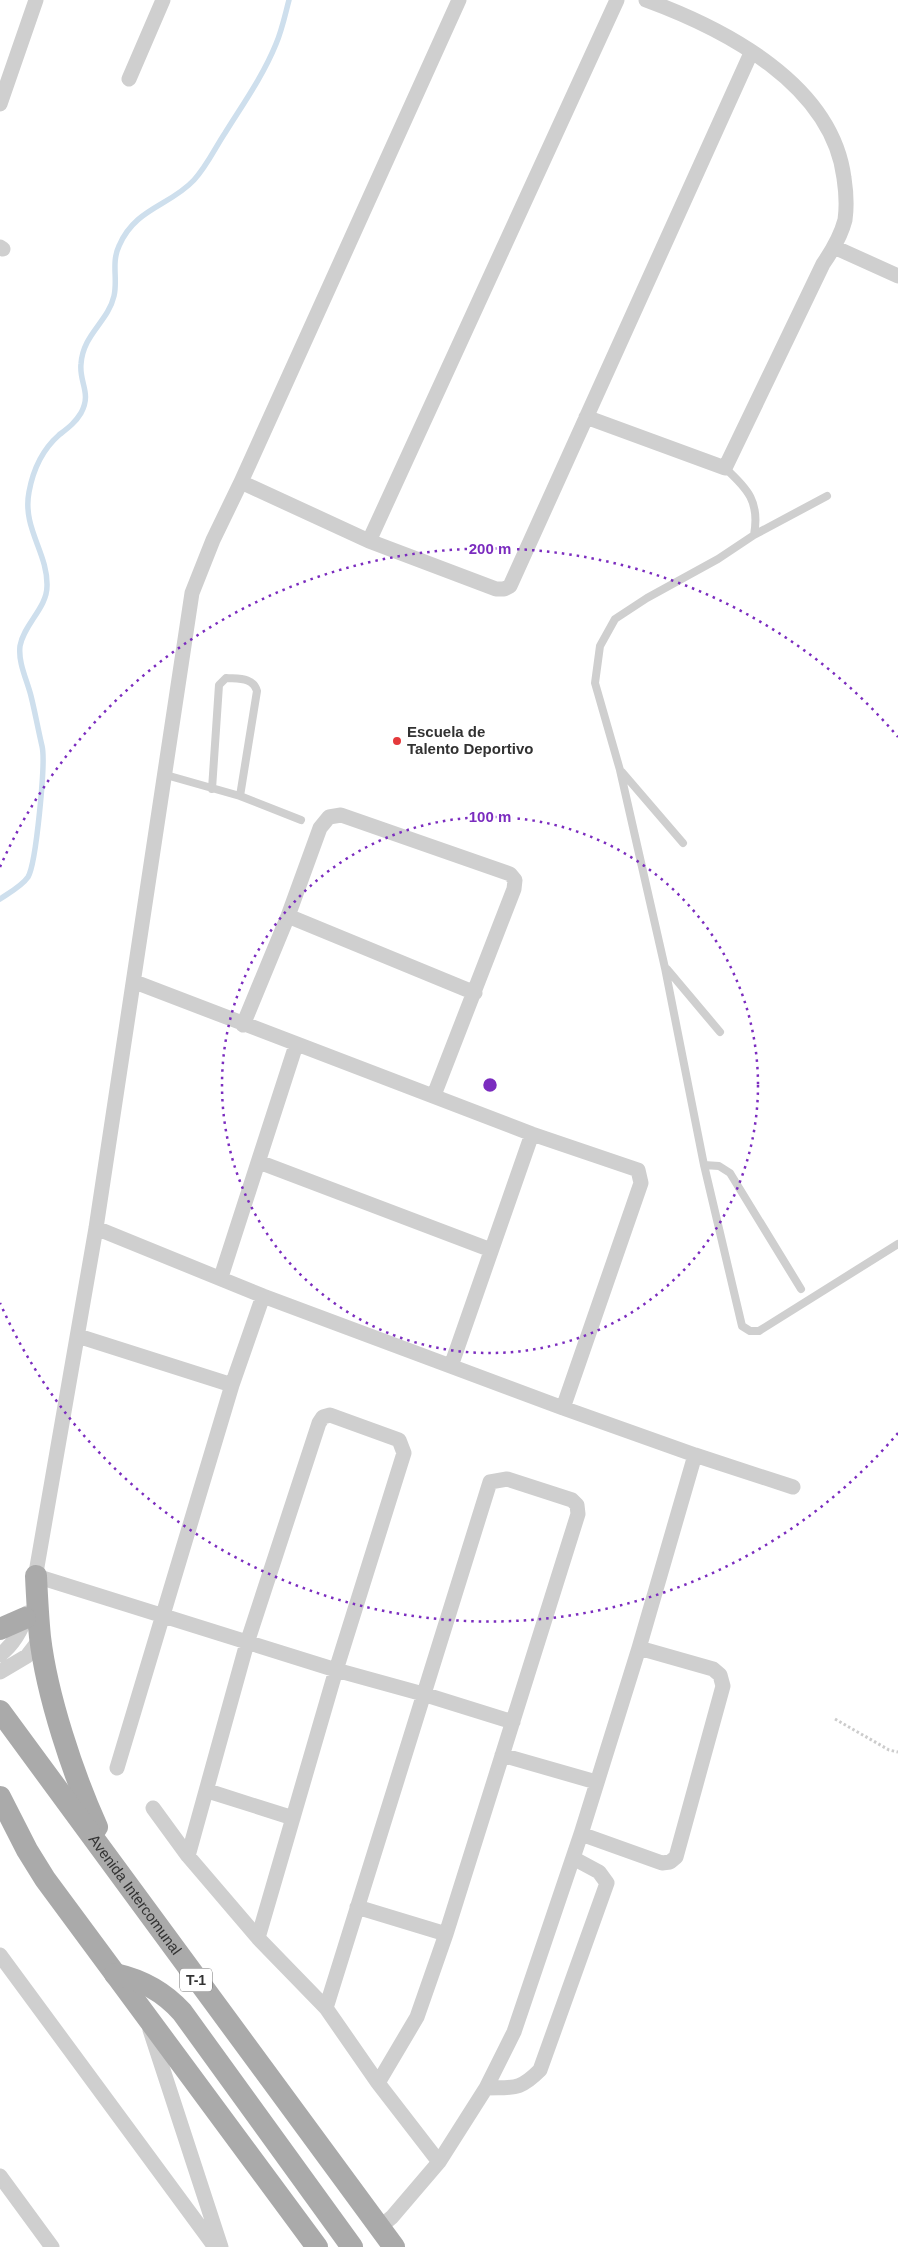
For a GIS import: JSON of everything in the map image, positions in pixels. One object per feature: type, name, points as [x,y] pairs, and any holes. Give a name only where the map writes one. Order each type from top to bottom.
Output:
[{"type":"main road","points":[[36,1576],[40,1638],[63,1734],[80,1786],[113,1862]]},
{"type":"main road","points":[[0,1629],[25,1618]]},
{"type":"main road","name":"Avenida Intercomunal","points":[[0,1711],[113,1862],[176,1954],[380,2237],[394,2247]]},
{"type":"main road","points":[[0,1796],[40,1872],[317,2247]]},
{"type":"main road","points":[[115,1974],[145,1983],[171,2000],[182,2012],[352,2247]]},
{"type":"main road","points":[[322,2205],[380,2237]]},
{"type":"street","points":[[0,104],[36,0]]},
{"type":"street","points":[[129,79],[164,0]]},
{"type":"street","points":[[0,1655],[14,1642],[25,1618],[36,1576],[96,1228],[135,982],[192,593],[213,540],[459,0]]},
{"type":"street","points":[[369,541],[617,0]]},
{"type":"street","points":[[586,417],[724,468],[823,264],[834,248],[845,220],[846,194],[837,147],[819,114],[804,96],[782,73],[726,36],[688,16],[646,0]]},
{"type":"street","points":[[241,482],[369,541],[496,590],[510,586],[751,53]]},
{"type":"street","points":[[834,248],[898,276]]},
{"type":"street","points":[[243,1025],[288,916],[320,828],[329,817],[341,815],[510,874],[515,880],[514,889],[434,1095]]},
{"type":"street","points":[[288,916],[475,993]]},
{"type":"street","points":[[135,982],[243,1025],[434,1095],[532,1134],[638,1170],[641,1176],[641,1183],[563,1408]]},
{"type":"street","points":[[221,1277],[296,1045]]},
{"type":"street","points":[[451,1366],[532,1134]]},
{"type":"street","points":[[259,1162],[491,1250]]},
{"type":"street","points":[[96,1228],[221,1277],[263,1296],[563,1408],[695,1455],[793,1487]]},
{"type":"street","points":[[117,1768],[232,1384],[263,1296]]},
{"type":"street","points":[[78,1336],[232,1384]]},
{"type":"street","points":[[188,1856],[208,1791],[247,1643],[319,1423],[323,1417],[330,1415],[399,1440],[404,1453],[336,1670],[258,1938]]},
{"type":"street","points":[[380,2237],[392,2217],[439,2162],[486,2088],[514,2032],[581,1834],[639,1648],[695,1455]]},
{"type":"street","points":[[326,2008],[490,1482],[507,1479],[572,1500],[577,1505],[578,1514],[446,1934],[417,2017],[378,2083]]},
{"type":"street","points":[[36,1576],[247,1643],[513,1722]]},
{"type":"street","points":[[0,1672],[27,1656],[40,1638]]},
{"type":"street","points":[[581,1834],[662,1863],[670,1862],[676,1857],[723,1686],[720,1675],[713,1669],[639,1648]]},
{"type":"street","points":[[502,1755],[596,1782]]},
{"type":"street","points":[[208,1791],[293,1818]]},
{"type":"street","points":[[153,1808],[188,1856],[258,1938],[326,2008],[378,2083],[439,2162]]},
{"type":"street","points":[[486,2088],[515,2087],[526,2084],[540,2070],[607,1883],[599,1872],[572,1858]]},
{"type":"street","points":[[357,1907],[446,1934]]},
{"type":"street","points":[[0,1955],[215,2247]]},
{"type":"street","points":[[145,2014],[221,2247]]},
{"type":"street","points":[[0,2176],[52,2247]]},
{"type":"lane","points":[[724,468],[741,482],[752,500],[757,517],[754,535]]},
{"type":"lane","points":[[827,496],[754,535],[718,559],[646,598],[615,619],[600,646],[595,682],[620,770],[665,968],[704,1165],[738,1316],[742,1326],[750,1332],[759,1332],[898,1244]]},
{"type":"lane","points":[[212,789],[219,685],[226,678],[250,680],[255,684],[257,691],[240,796]]},
{"type":"lane","points":[[620,770],[682,843]]},
{"type":"lane","points":[[166,775],[240,796],[301,820]]},
{"type":"lane","points":[[665,968],[720,1032]]},
{"type":"lane","points":[[704,1165],[719,1166],[730,1173],[801,1290]]},
{"type":"path","points":[[835,1719],[889,1750],[898,1752]]},
{"type":"waterway","points":[[0,899],[19,886],[28,877],[37,834],[43,771],[42,746],[20,652],[22,638],[40,609],[47,586],[44,562],[29,517],[29,492],[33,476],[39,461],[48,447],[76,420],[84,406],[85,394],[81,371],[83,354],[86,344],[111,305],[115,290],[115,259],[119,246],[134,223],[143,215],[185,189],[203,169],[271,56],[289,0]]},
{"type":"place","name":"Escuela de Talento Deportivo","points":[[397,741]]}]
